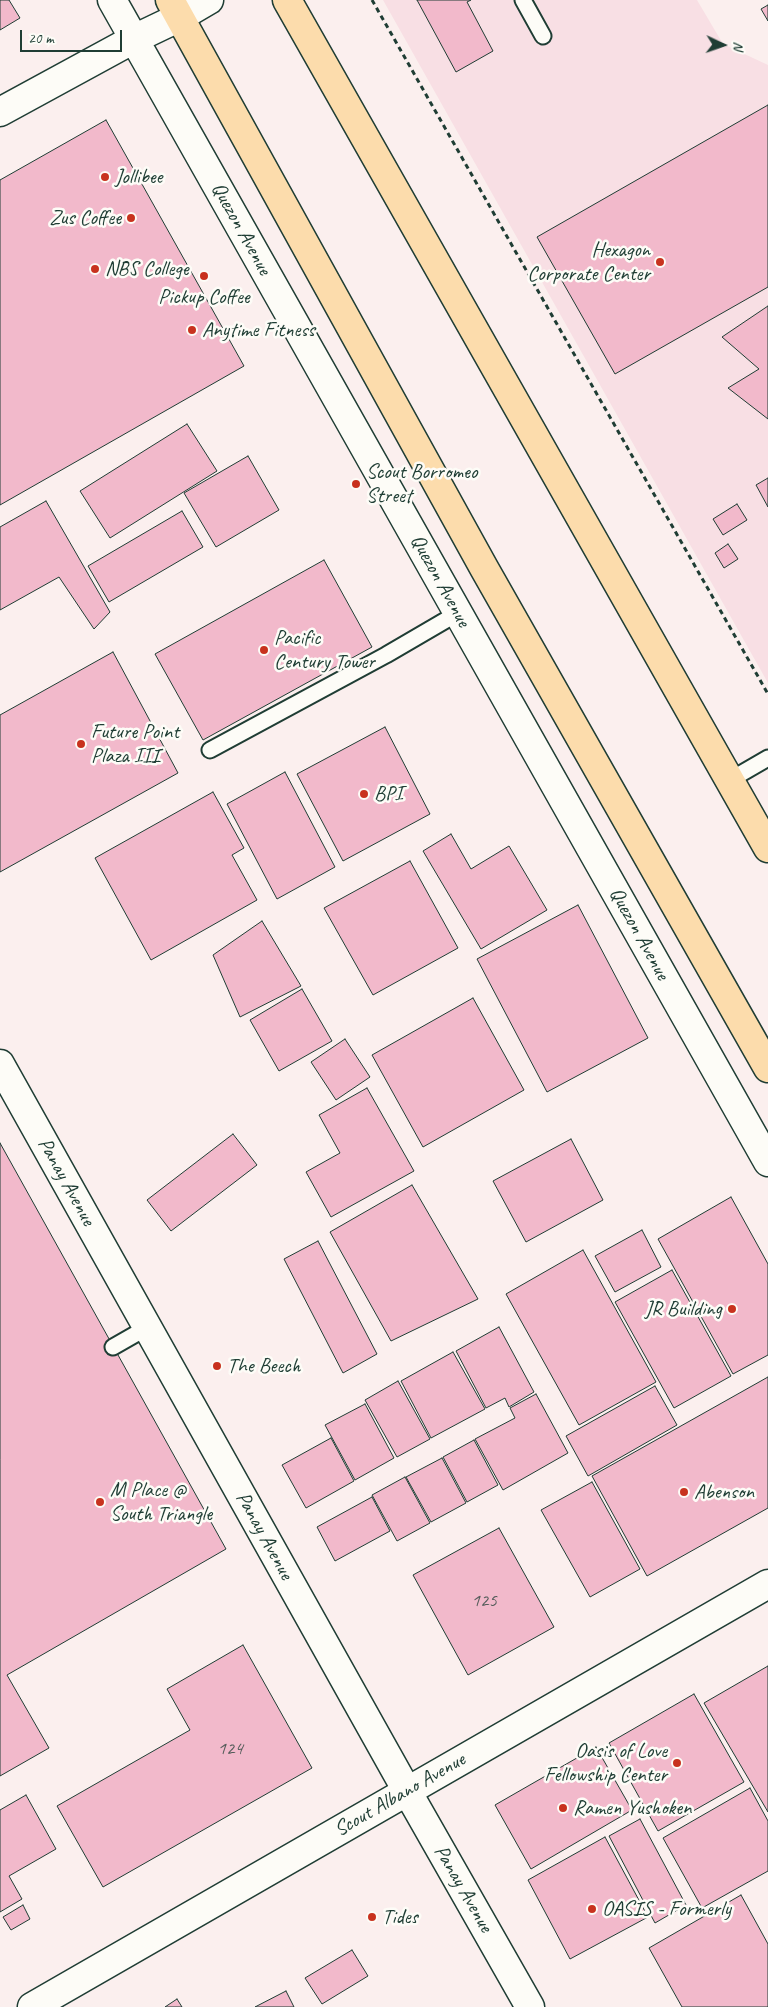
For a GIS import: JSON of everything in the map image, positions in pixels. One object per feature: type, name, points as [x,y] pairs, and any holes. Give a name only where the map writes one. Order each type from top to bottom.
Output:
[{"type":"main road","points":[[287,0],[768,848]]},
{"type":"main road","points":[[175,8],[484,568],[768,1068]]},
{"type":"street","name":"Quezon Avenue","points":[[112,0],[768,1162]]},
{"type":"street","points":[[0,112],[134,39],[175,8],[209,0]]},
{"type":"street","name":"Panay Avenue","points":[[0,1064],[530,2007]]},
{"type":"street","name":"Scout Albano Avenue","points":[[32,2007],[768,1584]]},
{"type":"lane","points":[[523,0],[543,36]]},
{"type":"lane","points":[[210,750],[386,655],[458,613]]},
{"type":"lane","points":[[730,780],[768,758]]},
{"type":"lane","points":[[114,1346],[148,1327]]},
{"type":"path","points":[[372,0],[768,694]]},
{"type":"shaded area","points":[[383,0],[697,0],[723,44],[768,65],[768,683]]},
{"type":"building","points":[[0,0],[9,0],[20,18],[0,30]]},
{"type":"building","points":[[417,0],[471,0],[467,2],[493,51],[456,72]]},
{"type":"building","points":[[768,5],[768,21],[761,9]]},
{"type":"building","name":"Hexagon Corporate Center","points":[[768,105],[768,287],[615,374],[537,237]]},
{"type":"building","name":"NBS College","points":[[106,120],[244,366],[0,505],[0,180]]},
{"type":"building","points":[[768,306],[768,419],[728,388],[759,369],[722,337]]},
{"type":"building","points":[[187,424],[217,471],[110,538],[80,491]]},
{"type":"building","points":[[248,456],[279,510],[216,547],[184,493]]},
{"type":"building","points":[[768,478],[768,507],[756,485]]},
{"type":"building","points":[[46,501],[110,612],[94,629],[59,577],[0,610],[0,527]]},
{"type":"building","points":[[737,504],[747,520],[723,535],[713,519]]},
{"type":"building","points":[[182,511],[203,547],[109,602],[88,566]]},
{"type":"building","points":[[728,544],[738,559],[724,568],[715,553]]},
{"type":"building","name":"Pacific Century Tower","points":[[324,560],[372,647],[203,740],[155,654]]},
{"type":"building","name":"Future Point Plaza III","points":[[113,652],[178,773],[0,872],[0,715]]},
{"type":"building","name":"BPI","points":[[385,727],[430,814],[343,861],[297,774]]},
{"type":"building","points":[[285,772],[335,867],[277,899],[227,804]]},
{"type":"building","points":[[213,792],[244,848],[232,855],[257,900],[151,960],[95,858]]},
{"type":"building","points":[[451,834],[471,869],[509,846],[547,910],[481,949],[423,851]]},
{"type":"building","points":[[410,861],[458,948],[373,995],[324,908]]},
{"type":"building","points":[[578,905],[648,1038],[547,1092],[477,959]]},
{"type":"building","points":[[262,921],[301,986],[240,1017],[213,955]]},
{"type":"building","points":[[302,989],[332,1041],[279,1071],[250,1020]]},
{"type":"building","points":[[473,998],[524,1090],[423,1147],[372,1055]]},
{"type":"building","points":[[345,1039],[370,1077],[336,1100],[311,1062]]},
{"type":"building","points":[[367,1088],[414,1171],[331,1217],[306,1172],[340,1153],[319,1115]]},
{"type":"building","points":[[233,1134],[257,1165],[171,1231],[147,1200]]},
{"type":"building","points":[[571,1139],[603,1200],[526,1242],[493,1181]]},
{"type":"building","name":"M Place @ South Triangle","points":[[0,1143],[226,1549],[7,1675],[49,1748],[0,1776]]},
{"type":"building","points":[[412,1185],[478,1299],[391,1341],[330,1232]]},
{"type":"building","name":"JR Building","points":[[731,1197],[768,1264],[768,1355],[733,1374],[658,1239]]},
{"type":"building","points":[[642,1230],[661,1267],[615,1292],[595,1256]]},
{"type":"building","points":[[318,1241],[377,1354],[343,1373],[284,1259]]},
{"type":"building","points":[[583,1250],[656,1382],[579,1425],[506,1294]]},
{"type":"building","points":[[672,1270],[731,1376],[674,1408],[615,1302]]},
{"type":"building","points":[[499,1327],[534,1392],[509,1407],[505,1398],[486,1408],[456,1351]]},
{"type":"building","points":[[453,1352],[485,1409],[431,1438],[401,1381]]},
{"type":"building","name":"Abenson","points":[[768,1377],[768,1508],[647,1576],[592,1476]]},
{"type":"building","points":[[398,1381],[430,1439],[397,1457],[365,1400]]},
{"type":"building","points":[[655,1386],[677,1425],[588,1476],[566,1436]]},
{"type":"building","points":[[536,1394],[568,1453],[503,1490],[475,1439],[515,1418],[510,1408]]},
{"type":"building","points":[[365,1404],[394,1458],[355,1480],[325,1425]]},
{"type":"building","points":[[331,1438],[354,1481],[306,1508],[282,1465]]},
{"type":"building","points":[[474,1440],[498,1485],[467,1502],[443,1457]]},
{"type":"building","points":[[442,1458],[466,1503],[431,1522],[406,1477]]},
{"type":"building","points":[[405,1477],[430,1523],[397,1541],[372,1495]]},
{"type":"building","points":[[592,1482],[640,1569],[590,1597],[541,1510]]},
{"type":"building","points":[[372,1497],[390,1531],[335,1561],[317,1527]]},
{"type":"building","points":[[499,1528],[554,1627],[468,1675],[413,1575]]},
{"type":"building","points":[[243,1645],[312,1768],[103,1887],[57,1806],[190,1730],[167,1689]]},
{"type":"building","points":[[768,1666],[768,1812],[704,1703]]},
{"type":"building","name":"Oasis of Love Fellowship Center","points":[[694,1694],[744,1782],[658,1831],[609,1743]]},
{"type":"building","name":"Ramen Yushoken","points":[[596,1747],[632,1810],[531,1869],[495,1805]]},
{"type":"building","points":[[750,1788],[768,1821],[768,1871],[702,1908],[663,1838]]},
{"type":"building","points":[[26,1795],[56,1849],[9,1876],[22,1899],[0,1912],[0,1810]]},
{"type":"building","points":[[640,1819],[686,1905],[655,1923],[609,1836]]},
{"type":"building","points":[[605,1837],[648,1917],[570,1959],[528,1880]]},
{"type":"building","points":[[741,1895],[768,1944],[768,2007],[682,2007],[649,1948]]},
{"type":"building","points":[[23,1905],[30,1919],[11,1930],[3,1917]]},
{"type":"building","points":[[352,1950],[368,1976],[322,2004],[305,1978]]},
{"type":"building","points":[[286,1991],[294,2007],[255,2007]]},
{"type":"building","points":[[177,1999],[182,2007],[165,2007]]},
{"type":"place","name":"Jollibee","points":[[105,177]]},
{"type":"place","name":"Zus Coffee","points":[[131,218]]},
{"type":"place","name":"Hexagon Corporate Center","points":[[660,262]]},
{"type":"place","name":"NBS College","points":[[95,269]]},
{"type":"place","name":"Pickup Coffee","points":[[204,276]]},
{"type":"place","name":"Anytime Fitness","points":[[192,330]]},
{"type":"place","name":"Scout Borromeo Street","points":[[356,484]]},
{"type":"place","name":"Pacific Century Tower","points":[[264,650]]},
{"type":"place","name":"Future Point Plaza III","points":[[81,744]]},
{"type":"place","name":"BPI","points":[[364,794]]},
{"type":"place","name":"JR Building","points":[[732,1309]]},
{"type":"place","name":"The Beech","points":[[217,1366]]},
{"type":"place","name":"Abenson","points":[[684,1492]]},
{"type":"place","name":"M Place @ South Triangle","points":[[100,1502]]},
{"type":"place","name":"Oasis of Love Fellowship Center","points":[[677,1763]]},
{"type":"place","name":"Ramen Yushoken","points":[[563,1808]]},
{"type":"place","name":"OASIS - Formerly","points":[[592,1909]]},
{"type":"place","name":"Tides","points":[[372,1917]]}]
